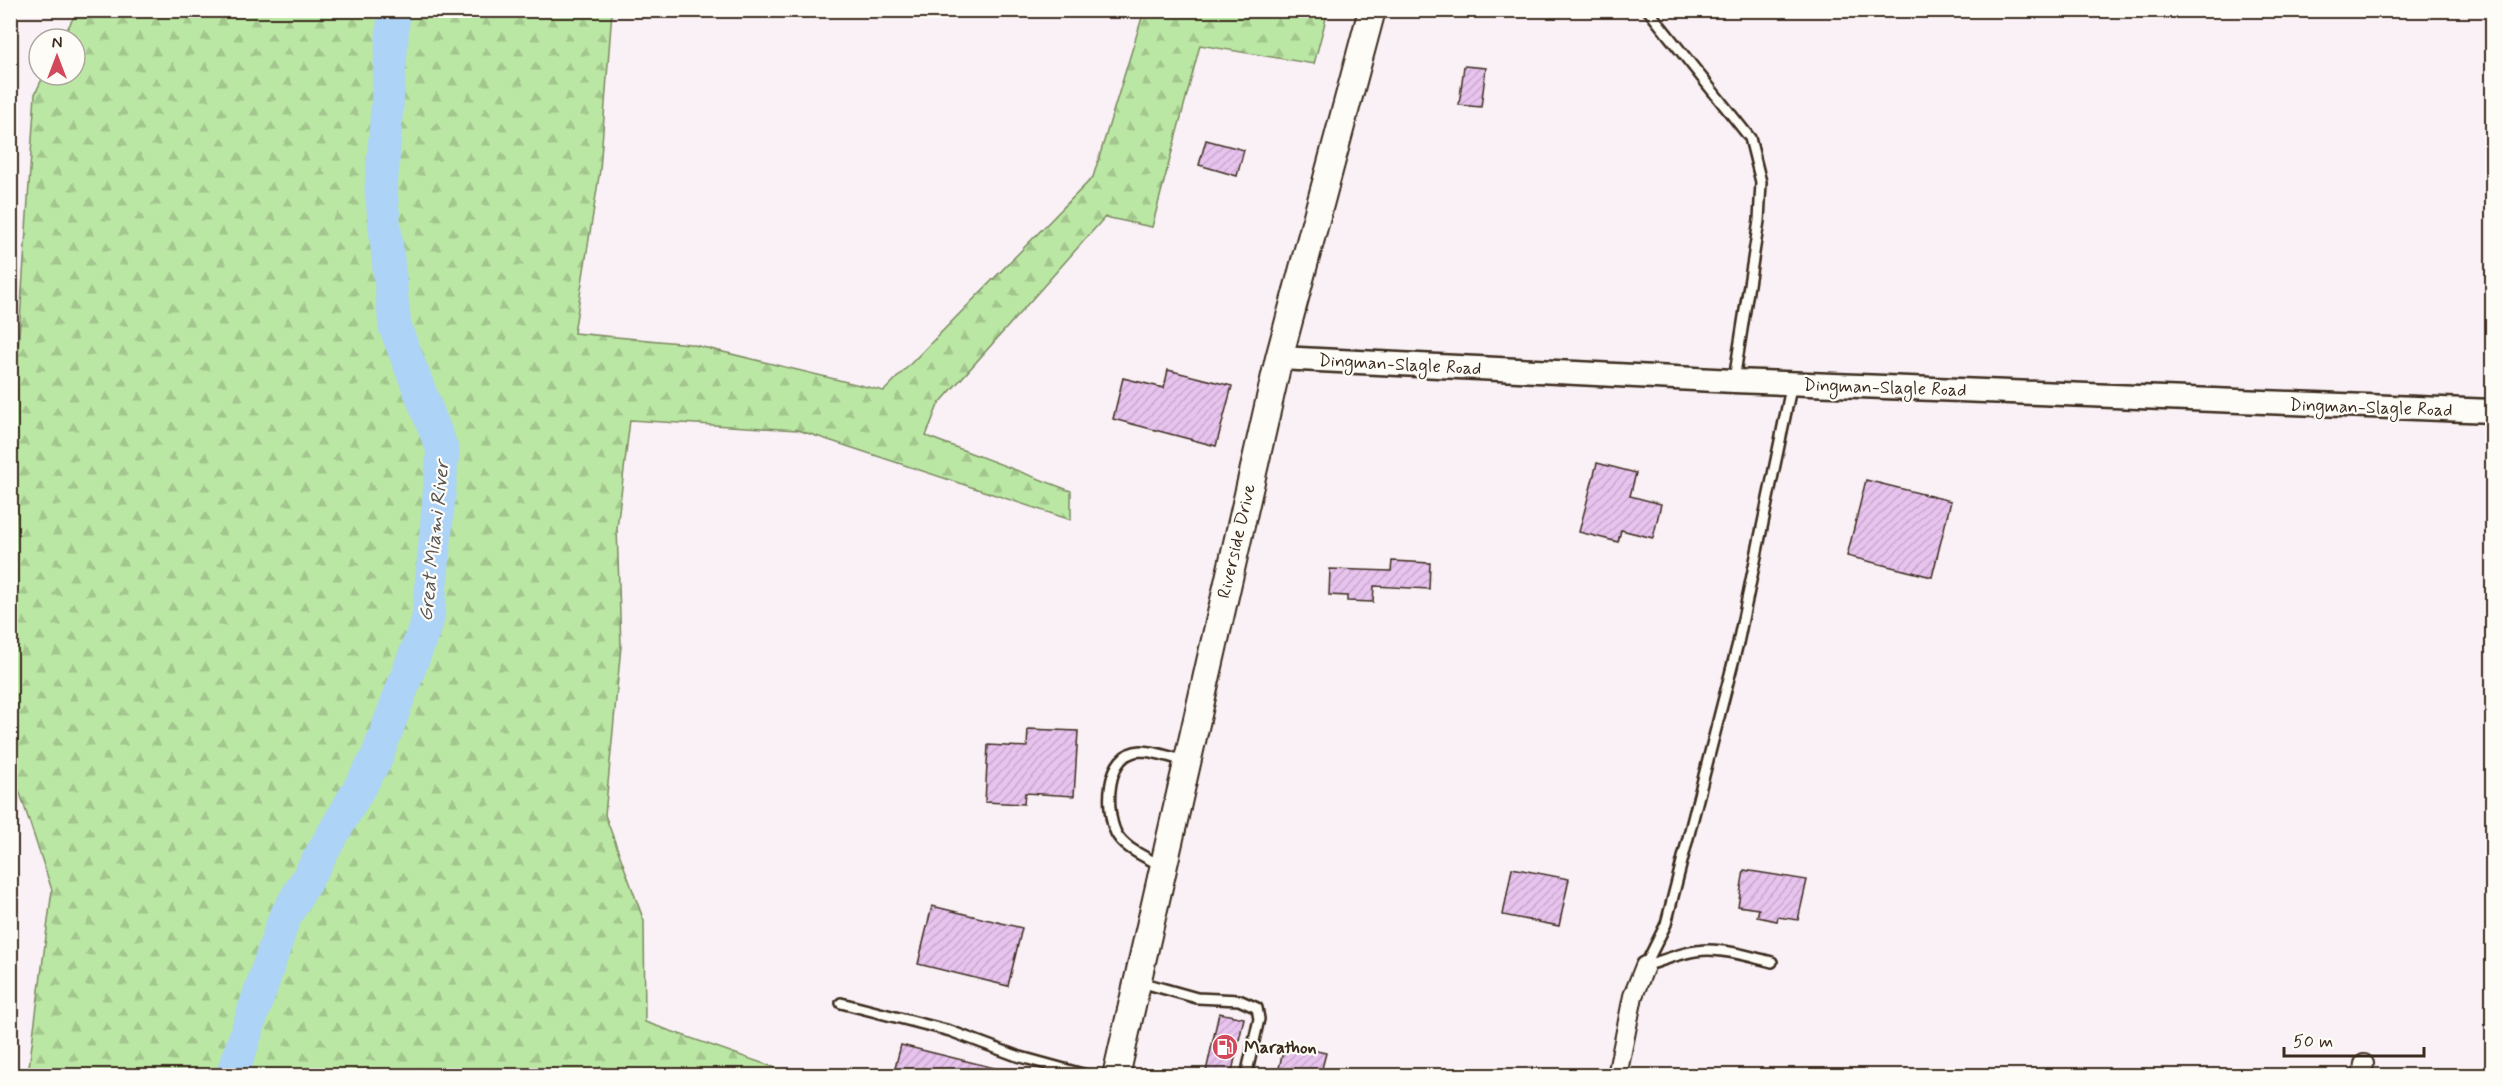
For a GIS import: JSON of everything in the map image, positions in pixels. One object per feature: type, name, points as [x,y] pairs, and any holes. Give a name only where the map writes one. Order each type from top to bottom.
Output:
[{"type":"main road","name":"Riverside Drive","points":[[1116,1076],[1278,358],[1372,10]]},
{"type":"street","name":"Dingman-Slagle Road","points":[[1278,358],[1734,381],[2493,411]]},
{"type":"street","points":[[1617,1076],[1633,996],[1645,966]]},
{"type":"lane","points":[[1648,10],[1750,138],[1761,183],[1759,221],[1734,381]]},
{"type":"lane","points":[[1645,966],[1666,924],[1738,644],[1792,383]]},
{"type":"lane","points":[[1163,867],[1130,848],[1116,833],[1110,785],[1113,770],[1128,754],[1141,751],[1186,761]]},
{"type":"lane","points":[[1645,966],[1682,954],[1706,950],[1724,951],[1772,962]]},
{"type":"lane","points":[[1137,981],[1197,998],[1239,1000],[1257,1008],[1259,1019],[1246,1076]]},
{"type":"lane","points":[[841,1003],[950,1031],[1017,1056],[1090,1076]]},
{"type":"green space","points":[[77,11],[612,11],[600,170],[574,333],[690,344],[884,391],[1093,177],[1144,11],[1328,11],[1314,64],[1200,45],[1152,227],[1105,217],[938,405],[926,436],[1071,491],[1071,520],[798,430],[630,420],[617,528],[621,646],[605,815],[644,921],[645,1022],[796,1075],[648,1076],[600,1067],[599,1076],[28,1075],[52,890],[11,766],[11,640],[16,505],[10,504],[10,381],[16,381],[35,94],[38,87],[87,87],[87,27],[68,27]]},
{"type":"building","points":[[1464,66],[1486,68],[1481,107],[1459,105]]},
{"type":"building","points":[[1206,140],[1244,150],[1237,176],[1199,165]]},
{"type":"building","points":[[1168,370],[1232,386],[1216,446],[1113,419],[1123,378],[1164,388]]},
{"type":"building","points":[[1597,463],[1636,473],[1630,496],[1661,504],[1653,538],[1621,530],[1618,542],[1579,532]]},
{"type":"building","points":[[1866,480],[1951,501],[1932,577],[1847,556]]},
{"type":"building","points":[[1392,561],[1430,563],[1429,589],[1374,586],[1373,602],[1347,601],[1347,596],[1329,595],[1330,569],[1391,571]]},
{"type":"building","points":[[1028,729],[1078,731],[1074,796],[1025,793],[1024,804],[985,802],[988,745],[1027,747]]},
{"type":"building","points":[[1512,868],[1569,879],[1559,926],[1503,915]]},
{"type":"building","points":[[1744,870],[1807,880],[1798,920],[1778,917],[1777,921],[1757,917],[1759,909],[1738,906]]},
{"type":"building","points":[[932,906],[1022,928],[1008,986],[918,964]]},
{"type":"building","name":"Marathon","points":[[1219,1013],[1244,1018],[1231,1076],[1205,1076]]},
{"type":"building","points":[[1285,1044],[1326,1053],[1320,1076],[1277,1076]]},
{"type":"building","points":[[901,1045],[1003,1070],[1002,1076],[893,1076]]},
{"type":"waterway","name":"Great Miami River","points":[[232,1076],[284,919],[376,759],[428,619],[443,451],[395,327],[381,190],[394,10]]},
{"type":"place","name":"Marathon","points":[[1225,1047]]}]
